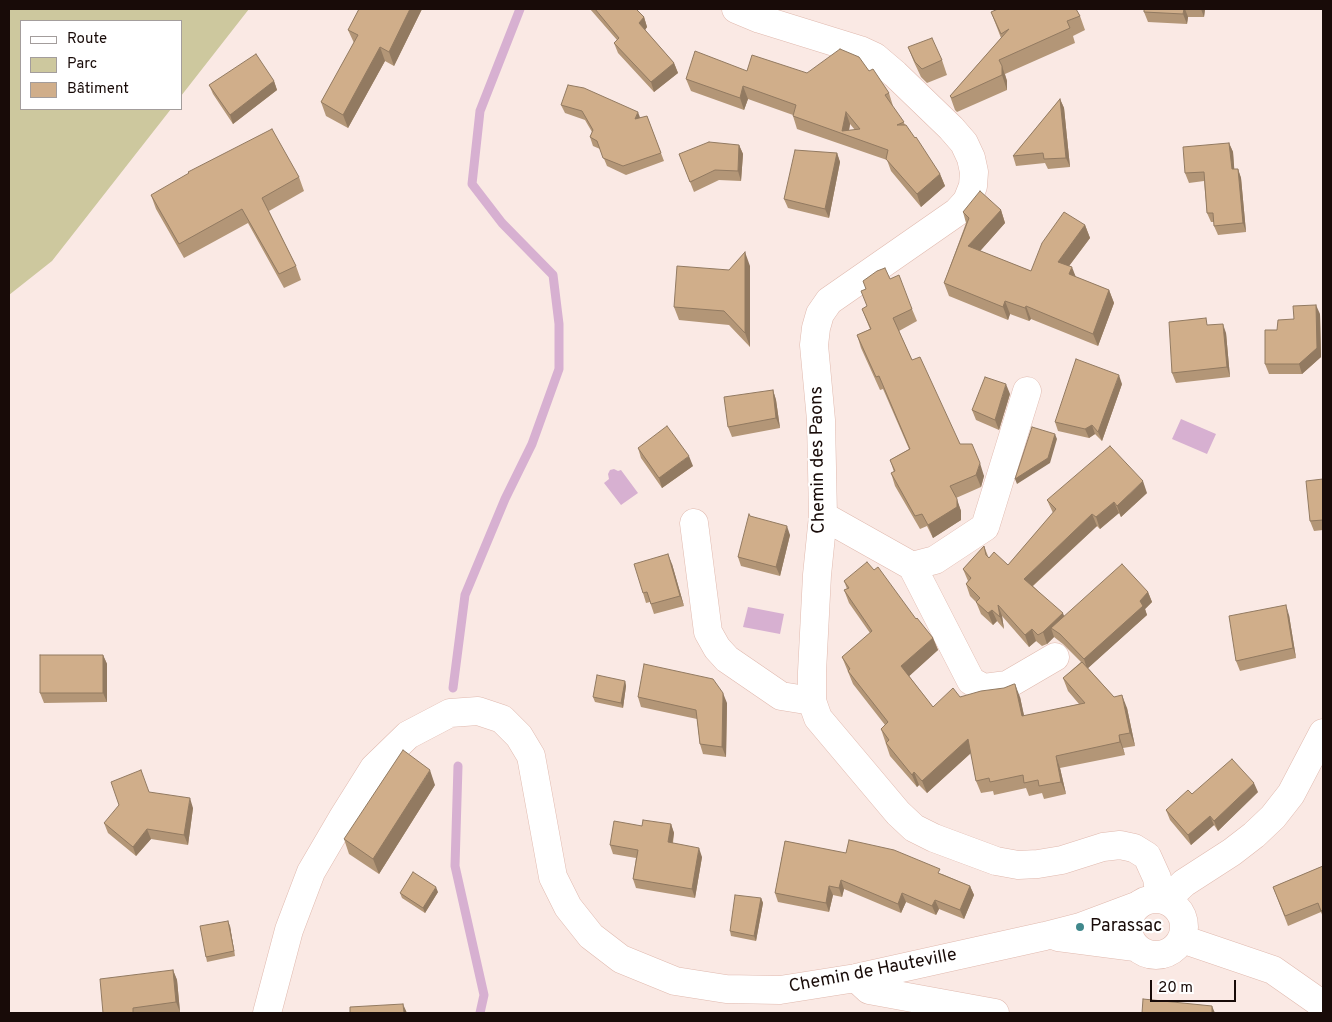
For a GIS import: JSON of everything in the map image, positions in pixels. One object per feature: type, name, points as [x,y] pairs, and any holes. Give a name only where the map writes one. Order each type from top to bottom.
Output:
[{"type":"street","name":"Chemin des Paons","points":[[736,9],[760,19],[860,50],[875,57],[952,128],[964,144],[971,158],[974,172],[973,186],[967,201],[957,212],[845,288],[829,301],[820,314],[814,345],[820,420],[823,516],[813,649],[812,701],[818,718],[898,813],[914,828],[934,838],[996,861],[1018,865],[1062,860],[1103,847],[1120,846],[1134,848],[1147,856],[1157,878],[1154,902]]},
{"type":"street","points":[[912,566],[935,560],[985,528],[1027,391]]},
{"type":"street","points":[[823,516],[912,566],[971,682],[984,688],[1007,685],[1055,657]]},
{"type":"street","points":[[694,523],[708,632],[717,648],[727,660],[781,696],[812,701]]},
{"type":"street","name":"Chemin de Hauteville","points":[[267,1013],[290,930],[311,872],[374,768],[408,736],[450,713],[478,711],[502,719],[519,736],[531,756],[553,877],[568,907],[591,936],[621,959],[675,981],[726,989],[780,990],[856,978],[1045,936],[1080,927],[1154,902],[1240,847],[1273,817],[1291,794],[1323,733]]},
{"type":"street","points":[[1154,902],[1175,906],[1180,912],[1184,929],[1182,939],[1172,951],[1163,955],[1153,956],[1144,953],[1135,947],[1130,939],[1128,922],[1131,913],[1154,902]]},
{"type":"street","name":"Chemin de Hauteville","points":[[1045,936],[1135,947]]},
{"type":"street","points":[[1182,939],[1273,970],[1323,1006]]},
{"type":"street","points":[[856,978],[869,990],[996,1013]]},
{"type":"green space","points":[[9,9],[249,9],[182,95],[182,20],[20,20],[20,110],[170,110],[52,261],[9,295]]},
{"type":"shaded area","points":[[1181,419],[1216,434],[1207,454],[1172,439]]},
{"type":"shaded area","points":[[610,470],[621,470],[638,493],[621,505],[604,483],[609,479],[608,474]]},
{"type":"shaded area","points":[[748,607],[784,614],[780,634],[743,627]]},
{"type":"building","points":[[359,9],[410,9],[389,52],[380,47],[343,115],[321,102],[358,35],[348,30]]},
{"type":"building","points":[[595,9],[636,9],[644,17],[639,23],[674,63],[651,82],[614,43],[619,38]]},
{"type":"building","points":[[998,9],[1076,9],[1080,16],[1067,21],[1070,28],[999,60],[1002,66],[1002,75],[952,98],[950,96],[1009,29],[1001,34],[991,12]]},
{"type":"building","points":[[1144,9],[1184,9],[1183,14],[1144,12]]},
{"type":"building","points":[[932,38],[942,60],[922,69],[915,62],[908,47]]},
{"type":"building","points":[[840,49],[859,57],[869,71],[873,69],[889,93],[885,95],[904,122],[897,125],[906,125],[940,174],[917,194],[886,159],[888,150],[793,116],[796,105],[743,86],[740,98],[686,79],[695,51],[747,71],[752,55],[807,73]],"holes":[[[846,112],[860,129],[842,131]]]},
{"type":"building","points":[[256,54],[274,81],[230,115],[209,85]]},
{"type":"building","points":[[568,85],[584,88],[638,112],[635,119],[647,116],[661,153],[623,166],[603,158],[597,141],[590,137],[593,130],[582,111],[561,105]]},
{"type":"building","points":[[1060,99],[1066,158],[1044,159],[1043,153],[1013,156]]},
{"type":"building","points":[[272,129],[299,177],[262,198],[296,266],[279,274],[242,209],[179,244],[151,195],[188,172]]},
{"type":"building","points":[[709,142],[739,145],[738,171],[715,170],[690,182],[679,154]]},
{"type":"building","points":[[1229,143],[1232,169],[1238,169],[1243,223],[1214,226],[1213,213],[1207,213],[1204,172],[1185,173],[1183,147]]},
{"type":"building","points":[[795,150],[837,153],[825,209],[784,199]]},
{"type":"building","points":[[980,191],[1001,210],[968,246],[1031,271],[1042,243],[1064,212],[1085,225],[1058,262],[1072,267],[1069,274],[1109,290],[1093,334],[1026,306],[1025,308],[1005,301],[1003,307],[944,283],[969,218],[963,212]]},
{"type":"building","points":[[745,252],[745,333],[724,311],[674,307],[677,266],[729,270]]},
{"type":"building","points":[[885,268],[890,279],[899,275],[912,309],[893,318],[912,360],[920,357],[960,444],[972,444],[980,463],[976,475],[950,486],[957,499],[957,507],[928,525],[922,514],[915,516],[891,473],[895,471],[890,460],[910,449],[879,376],[876,377],[857,335],[871,329],[862,309],[867,306],[861,291],[866,289],[863,281]]},
{"type":"building","points":[[1316,305],[1317,348],[1299,364],[1265,364],[1265,330],[1277,330],[1278,320],[1294,319],[1293,306]]},
{"type":"building","points":[[1206,318],[1207,325],[1223,324],[1227,367],[1172,373],[1169,322]]},
{"type":"building","points":[[1076,359],[1119,375],[1098,432],[1092,425],[1085,429],[1055,422]]},
{"type":"building","points":[[985,377],[1006,384],[995,420],[972,410]]},
{"type":"building","points":[[773,390],[776,418],[728,427],[724,397]]},
{"type":"building","points":[[667,426],[689,456],[659,478],[638,448]]},
{"type":"building","points":[[1032,427],[1055,434],[1048,458],[1015,479]]},
{"type":"building","points":[[1110,446],[1143,481],[1117,506],[1114,502],[1096,517],[1092,514],[1024,579],[1063,613],[1038,635],[1032,629],[1025,635],[998,605],[1000,617],[992,610],[988,613],[976,602],[980,598],[966,584],[971,578],[963,569],[984,546],[986,555],[989,558],[994,552],[1008,565],[1056,509],[1047,500]]},
{"type":"building","points":[[1323,479],[1323,520],[1310,521],[1306,481]]},
{"type":"building","points":[[749,514],[750,516],[787,526],[776,567],[738,557]]},
{"type":"building","points":[[668,554],[680,596],[651,604],[647,592],[643,593],[634,564]]},
{"type":"building","points":[[867,562],[874,570],[878,567],[916,619],[933,638],[901,666],[933,707],[953,688],[960,697],[981,691],[1004,688],[1014,684],[1022,716],[1085,703],[1063,678],[1082,662],[1114,697],[1122,695],[1130,733],[1119,735],[1120,742],[1056,756],[1061,782],[1039,786],[1038,780],[1024,783],[1023,775],[990,782],[989,778],[976,781],[968,739],[922,781],[914,772],[912,775],[886,743],[889,740],[881,729],[888,722],[848,671],[850,669],[842,657],[872,631],[844,590],[849,588],[844,581]]},
{"type":"building","points":[[1122,564],[1148,592],[1140,601],[1143,606],[1084,659],[1060,634],[1051,628]]},
{"type":"building","points":[[1286,605],[1293,648],[1236,661],[1229,616]]},
{"type":"building","points":[[40,655],[103,655],[103,693],[40,693]]},
{"type":"building","points":[[644,664],[713,679],[723,693],[722,747],[700,744],[696,710],[638,697]]},
{"type":"building","points":[[597,675],[625,681],[621,703],[593,697]]},
{"type":"building","points":[[403,750],[430,770],[373,859],[344,839]]},
{"type":"building","points":[[1232,759],[1254,783],[1214,821],[1210,816],[1188,835],[1166,810],[1188,790],[1192,794]]},
{"type":"building","points":[[141,770],[149,792],[190,798],[184,835],[147,829],[133,847],[104,823],[119,805],[111,782]]},
{"type":"building","points":[[643,820],[671,824],[668,842],[699,848],[692,889],[633,879],[638,850],[610,845],[614,821],[642,826]]},
{"type":"building","points":[[849,840],[894,850],[940,869],[938,873],[970,886],[960,910],[935,900],[932,906],[902,893],[898,904],[841,880],[839,888],[829,886],[826,903],[775,893],[785,841],[846,853]]},
{"type":"building","points":[[1323,866],[1323,910],[1321,911],[1318,903],[1285,916],[1273,887]]},
{"type":"building","points":[[413,872],[436,887],[423,908],[400,893]]},
{"type":"building","points":[[735,895],[761,898],[754,936],[730,931]]},
{"type":"building","points":[[228,921],[234,951],[206,957],[200,926]]},
{"type":"building","points":[[173,970],[176,1002],[133,1008],[133,1013],[103,1013],[100,979]]},
{"type":"building","points":[[1143,999],[1212,1006],[1212,1013],[1142,1013]]},
{"type":"building","points":[[403,1004],[404,1013],[350,1013],[350,1007]]},
{"type":"waterway","points":[[453,688],[465,595],[505,499],[532,444],[559,369],[559,324],[553,275],[502,223],[472,184],[480,111],[520,9]]},
{"type":"waterway","points":[[458,766],[455,866],[484,995],[480,1013]]},
{"type":"place","name":"Parassac","points":[[1080,927]]}]
